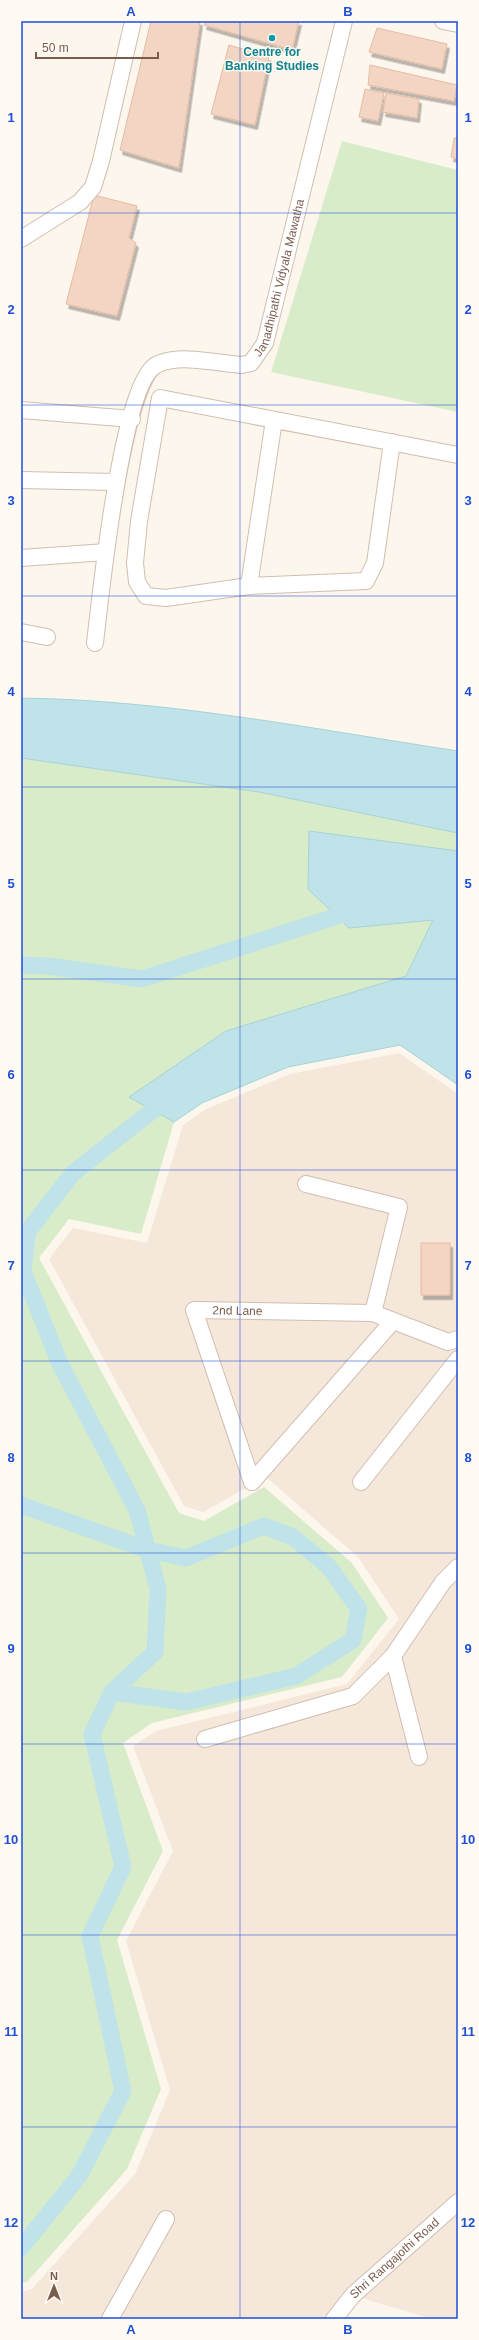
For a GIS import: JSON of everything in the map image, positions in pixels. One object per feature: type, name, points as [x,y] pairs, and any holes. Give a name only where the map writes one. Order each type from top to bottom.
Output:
[{"type":"street","points":[[21,239],[80,202],[93,187],[101,162],[133,21]]},
{"type":"street","name":"Janadhipathi Vidyala Mawatha","points":[[95,643],[115,482],[143,379],[156,364],[178,360],[242,365],[251,363],[265,343],[344,21]]},
{"type":"street","points":[[443,21],[458,24]]},
{"type":"street","points":[[392,442],[375,563],[366,581],[249,586],[166,598],[146,596],[136,582],[135,563],[139,521],[160,398],[392,442],[458,455]]},
{"type":"street","points":[[21,410],[132,419]]},
{"type":"street","points":[[249,586],[274,420]]},
{"type":"street","points":[[21,480],[115,482]]},
{"type":"street","points":[[21,558],[106,552]]},
{"type":"street","points":[[21,632],[47,638]]},
{"type":"street","points":[[306,1184],[399,1207],[373,1313]]},
{"type":"street","name":"2nd Lane","points":[[393,1321],[252,1482],[194,1310],[373,1313],[448,1342],[458,1339]]},
{"type":"street","points":[[361,1482],[458,1359]]},
{"type":"street","points":[[205,1739],[352,1696],[394,1656],[443,1582],[458,1567]]},
{"type":"street","points":[[394,1656],[419,1757]]},
{"type":"street","name":"Shri Rangajothi Road","points":[[334,2319],[352,2295],[458,2202]]},
{"type":"street","points":[[110,2319],[166,2219]]},
{"type":"shaded area","points":[[399,1053],[458,1094],[458,2319],[432,2319],[358,2297],[340,2319],[21,2319],[21,2292],[32,2289],[135,2174],[170,2090],[126,1941],[173,1851],[133,1746],[156,1731],[347,1684],[399,1619],[358,1557],[266,1477],[203,1512],[184,1506],[49,1259],[73,1228],[147,1243],[183,1125],[206,1109],[290,1074]]},
{"type":"green space","points":[[342,141],[458,170],[458,412],[271,372]]},
{"type":"green space","points":[[21,758],[259,792],[458,833],[458,852],[310,831],[434,920],[406,977],[226,1031],[130,1097],[174,1122],[141,1234],[69,1219],[39,1258],[179,1513],[204,1521],[264,1487],[352,1563],[388,1618],[342,1677],[152,1723],[123,1743],[163,1851],[117,1940],[161,2089],[127,2169],[27,2282],[21,2283]]},
{"type":"water","points":[[21,698],[131,704],[186,710],[295,725],[458,751],[458,833],[259,792],[21,758]]},
{"type":"water","points":[[309,831],[458,851],[458,1085],[400,1045],[288,1067],[202,1103],[174,1122],[129,1097],[226,1031],[406,976],[433,920],[349,928],[308,889]]},
{"type":"building","points":[[151,21],[200,21],[179,168],[120,150]]},
{"type":"building","name":"Centre for Banking Studies","points":[[205,21],[299,21],[292,50],[204,25]]},
{"type":"building","points":[[377,28],[447,44],[442,69],[369,52]]},
{"type":"building","points":[[229,45],[269,57],[255,125],[211,114]]},
{"type":"building","points":[[370,65],[457,85],[454,101],[368,85]]},
{"type":"building","points":[[365,89],[384,93],[378,121],[359,117]]},
{"type":"building","points":[[386,93],[419,99],[417,118],[383,112]]},
{"type":"building","points":[[454,138],[458,138],[458,159],[451,157]]},
{"type":"building","points":[[94,195],[137,206],[129,238],[136,243],[117,316],[66,304]]},
{"type":"building","points":[[421,1243],[450,1243],[450,1295],[421,1295]]},
{"type":"waterway","points":[[21,965],[48,966],[142,979],[359,909]]},
{"type":"waterway","points":[[21,2248],[79,2176],[123,2091],[90,1936],[123,1867],[92,1734],[112,1692],[155,1652],[158,1589],[137,1510],[60,1364],[23,1271],[28,1231],[73,1173],[171,1096]]},
{"type":"waterway","points":[[21,1505],[148,1550],[186,1558],[264,1526],[293,1537],[329,1567],[359,1609],[353,1640],[296,1676],[186,1702],[112,1692]]},
{"type":"place","name":"Centre for Banking Studies","points":[[272,38]]}]
